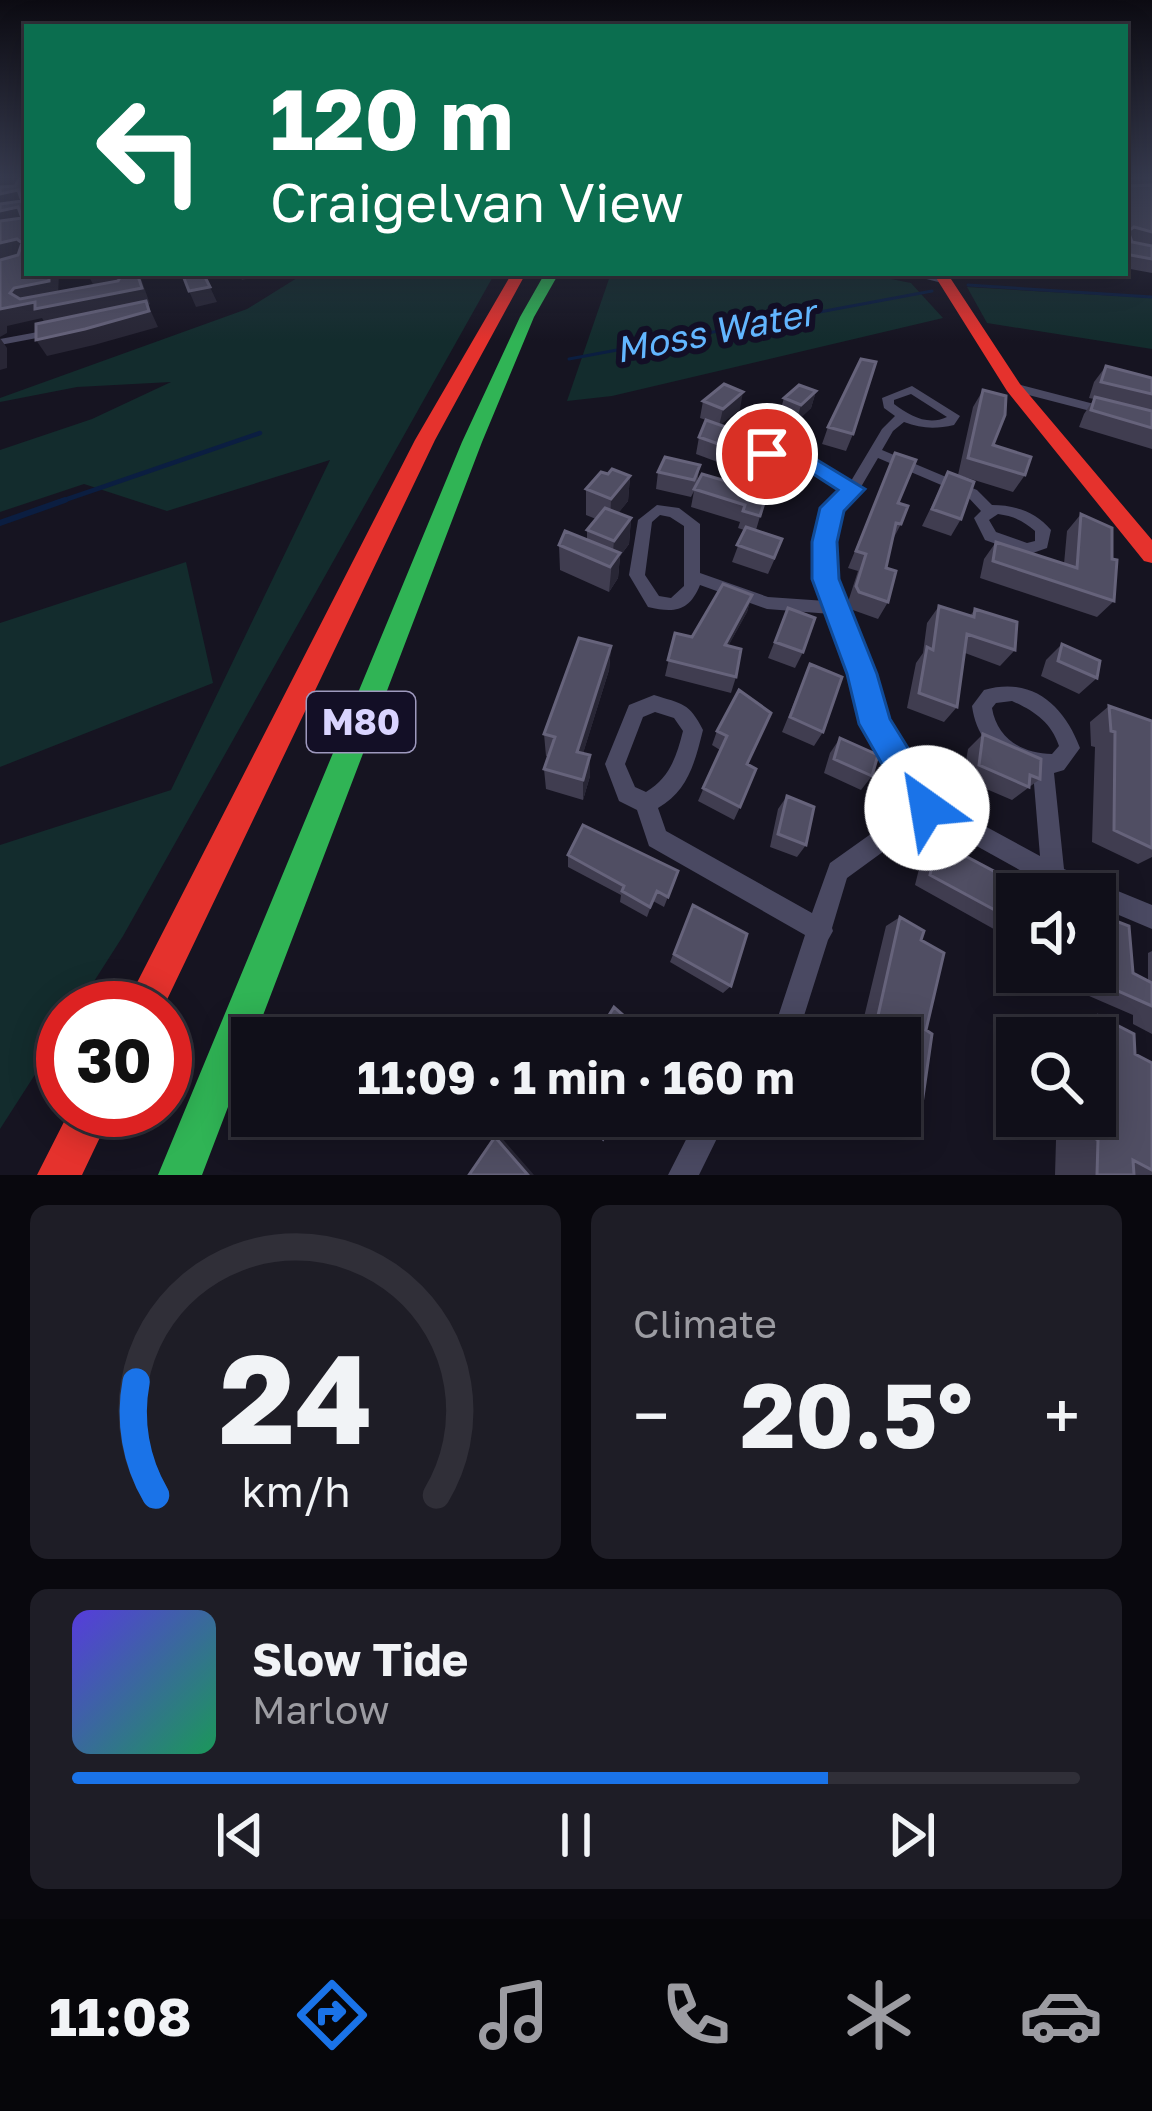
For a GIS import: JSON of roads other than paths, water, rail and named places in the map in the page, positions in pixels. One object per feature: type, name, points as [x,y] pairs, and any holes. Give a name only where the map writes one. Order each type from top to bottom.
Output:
[{"type":"main road","name":"M80","points":[[155,981],[425,440],[517,276]]},
{"type":"main road","name":"M80","points":[[180,1175],[472,442],[527,316],[550,276]]},
{"type":"main road","points":[[943,277],[1013,387],[1152,555]]},
{"type":"main road","points":[[59,1175],[78,1137]]},
{"type":"street","points":[[0,342],[62,323]]},
{"type":"street","points":[[1013,387],[1152,423]]},
{"type":"street","points":[[912,390],[954,416],[934,427],[903,416],[888,405],[888,398],[912,390]]},
{"type":"street","points":[[903,416],[888,429],[853,489],[832,508],[825,542],[826,579],[862,674],[875,724],[927,808],[1047,873]]},
{"type":"street","points":[[794,452],[853,489]]},
{"type":"street","points":[[877,453],[972,493],[989,511]]},
{"type":"street","points":[[658,510],[674,512],[692,524],[692,576],[692,588],[675,604],[654,602],[637,575],[645,520],[658,510]]},
{"type":"street","points":[[692,576],[767,603],[836,608]]},
{"type":"street","points":[[1012,693],[1040,703],[1063,723],[1070,748],[1058,764],[1043,766],[994,741],[982,722],[982,706],[991,696],[1012,693]]},
{"type":"street","points":[[646,803],[663,796],[679,781],[693,730],[681,712],[654,704],[636,711],[615,764],[627,794],[646,803],[657,838],[820,931]]},
{"type":"street","points":[[1043,766],[1053,873]]},
{"type":"street","points":[[791,1017],[838,871],[927,808]]},
{"type":"street","points":[[1116,902],[1152,917]]},
{"type":"street","points":[[683,1175],[703,1137]]},
{"type":"waterway","name":"Moss Water","points":[[968,285],[1152,297]]},
{"type":"waterway","name":"Moss Water","points":[[569,359],[932,291]]},
{"type":"waterway","name":"Moss Water","points":[[56,503],[260,433]]},
{"type":"waterway","name":"Moss Water","points":[[0,523],[65,500]]}]
